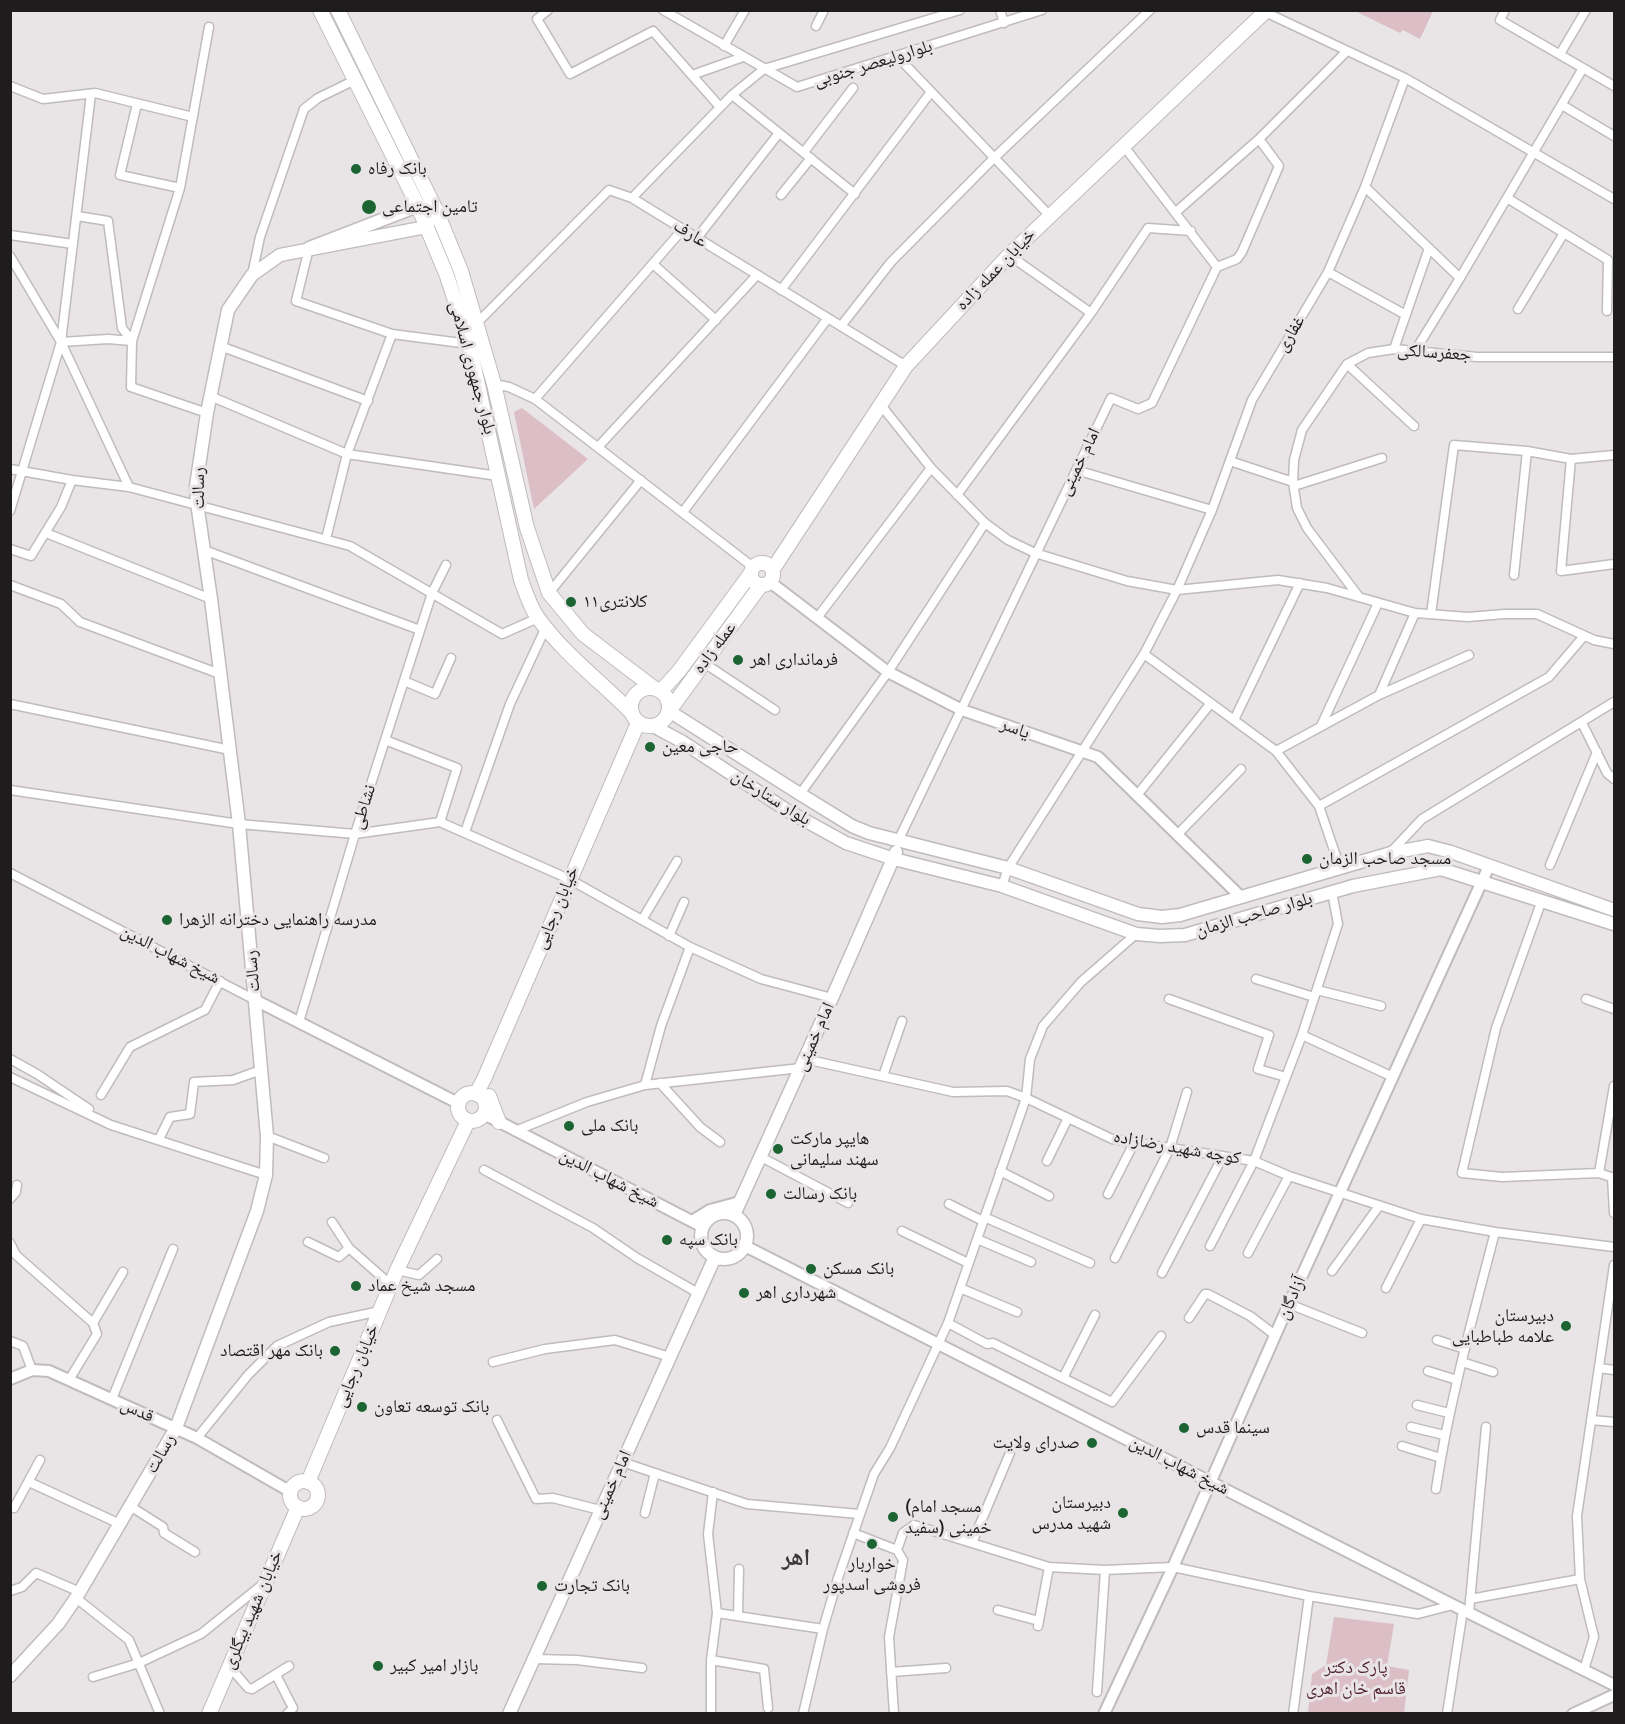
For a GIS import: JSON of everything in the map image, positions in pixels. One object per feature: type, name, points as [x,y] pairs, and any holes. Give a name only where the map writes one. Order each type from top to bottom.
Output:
[{"type":"main road","name":"بلوار جمهوری اسلامی","points":[[320,10],[418,206],[447,276],[469,344],[521,580],[542,623],[568,655],[630,711]]},
{"type":"main road","name":"بلوار جمهوری اسلامی","points":[[338,10],[436,210],[461,271],[494,384],[527,528],[549,593],[584,634],[657,689]]},
{"type":"main road","name":"خیابان عمله زاده","points":[[768,579],[906,366],[1008,255],[1266,11]]},
{"type":"main road","points":[[418,206],[436,210],[426,227]]},
{"type":"main road","name":"رسالت","points":[[309,248],[418,206]]},
{"type":"main road","name":"رسالت","points":[[10,1676],[58,1624],[78,1595],[176,1428],[257,1211],[266,1175],[267,1136],[239,824],[196,486],[210,396],[228,310],[252,275],[280,255],[426,227]]},
{"type":"main road","points":[[758,563],[769,564],[768,579],[752,579],[752,570],[758,563]]},
{"type":"main road","name":"عمله زاده","points":[[657,689],[679,671],[752,570]]},
{"type":"main road","name":"عمله زاده","points":[[669,711],[768,579]]},
{"type":"main road","points":[[657,689],[666,696],[669,703],[666,718],[653,726],[638,723],[630,711],[633,696],[639,690],[657,689]]},
{"type":"main road","name":"بلوار ستارخان","points":[[669,711],[852,826],[898,842]]},
{"type":"main road","name":"خیابان رجایی","points":[[476,1094],[638,723]]},
{"type":"main road","name":"بلوار ستارخان","points":[[653,726],[681,741],[788,811],[846,843],[894,859]]},
{"type":"main road","name":"امام خمینی","points":[[734,1215],[894,859],[898,842]]},
{"type":"main road","name":"بلوار صاحب الزمان","points":[[898,842],[1008,868],[1138,914],[1162,917],[1180,915],[1391,852],[1428,846],[1614,910]]},
{"type":"main road","name":"بلوار صاحب الزمان","points":[[894,859],[1002,886],[1136,934],[1160,936],[1185,934],[1332,892],[1441,869],[1614,924]]},
{"type":"main road","points":[[484,1079],[499,1122]]},
{"type":"main road","points":[[476,1094],[486,1106],[484,1114],[478,1120],[468,1121],[459,1114],[458,1103],[465,1095],[476,1094]]},
{"type":"main road","name":"خیابان رجایی","points":[[308,1482],[391,1285],[468,1121]]},
{"type":"main road","points":[[720,1214],[734,1215],[744,1225],[747,1232],[745,1246],[735,1256],[715,1257],[704,1247],[698,1224],[720,1214]]},
{"type":"main road","name":"امام خمینی","points":[[508,1713],[715,1257]]},
{"type":"main road","points":[[299,1482],[308,1482],[317,1491],[317,1500],[311,1507],[298,1507],[291,1501],[291,1492],[299,1482]]},
{"type":"main road","name":"خیابان شهید بیگلری","points":[[208,1713],[298,1507]]},
{"type":"street","points":[[548,10],[537,19],[570,74],[653,31],[720,107]]},
{"type":"street","points":[[477,323],[609,190],[632,198],[732,95],[764,69],[663,10]]},
{"type":"street","points":[[724,46],[745,10]]},
{"type":"street","points":[[816,26],[824,10]]},
{"type":"street","name":"بلوارولیعصر جنوبی","points":[[764,69],[960,10]]},
{"type":"street","points":[[1000,10],[1004,23]]},
{"type":"street","name":"بلوارولیعصر جنوبی","points":[[764,69],[797,87],[1042,10]]},
{"type":"street","points":[[841,326],[891,262],[994,158],[1150,10]]},
{"type":"street","points":[[1505,10],[1500,20],[1614,86]]},
{"type":"street","points":[[1560,54],[1586,10]]},
{"type":"street","points":[[1266,11],[1405,78],[1614,199]]},
{"type":"street","points":[[207,413],[131,387],[132,341],[180,188],[209,27]]},
{"type":"street","points":[[1176,212],[1259,140],[1347,51]]},
{"type":"street","points":[[897,56],[1050,216]]},
{"type":"street","points":[[692,75],[743,57]]},
{"type":"street","points":[[1415,351],[1583,68]]},
{"type":"street","name":"غفاری","points":[[1002,886],[1008,868],[1144,654],[1177,590],[1212,510],[1252,400],[1328,272],[1365,187],[1405,78]]},
{"type":"street","points":[[252,275],[260,237],[304,109],[318,98],[355,80]]},
{"type":"street","points":[[10,86],[44,99],[95,93],[193,117]]},
{"type":"street","points":[[781,195],[853,88]]},
{"type":"street","points":[[782,290],[931,92]]},
{"type":"street","points":[[10,511],[61,342],[91,94]]},
{"type":"street","points":[[732,95],[855,194]]},
{"type":"street","points":[[137,104],[120,175],[180,188]]},
{"type":"street","points":[[1562,105],[1614,136]]},
{"type":"street","points":[[698,238],[779,133]]},
{"type":"street","points":[[1123,145],[1217,267],[1237,259],[1242,252],[1279,166],[1259,140]]},
{"type":"street","points":[[1365,187],[1460,278]]},
{"type":"street","name":"عارف","points":[[632,198],[906,366]]},
{"type":"street","points":[[1507,198],[1608,260],[1607,311]]},
{"type":"street","points":[[77,216],[108,221],[122,328],[132,341]]},
{"type":"street","points":[[957,495],[1091,313],[1148,228],[1191,231]]},
{"type":"street","points":[[535,399],[683,229]]},
{"type":"street","points":[[1518,309],[1564,233]]},
{"type":"street","points":[[10,235],[73,243]]},
{"type":"street","points":[[309,248],[296,301],[392,334],[469,344]]},
{"type":"street","points":[[1394,349],[1429,248]]},
{"type":"street","points":[[1008,255],[1091,313]]},
{"type":"street","points":[[10,256],[61,342],[129,486]]},
{"type":"street","points":[[653,264],[716,320]]},
{"type":"street","name":"امام خمینی","points":[[898,842],[1111,398],[1138,409],[1152,402],[1217,267]]},
{"type":"street","points":[[1328,272],[1406,315]]},
{"type":"street","points":[[598,447],[757,275]]},
{"type":"street","points":[[683,513],[828,318]]},
{"type":"street","points":[[326,539],[347,454],[392,334]]},
{"type":"street","points":[[61,342],[108,339],[132,341]]},
{"type":"street","points":[[220,346],[368,401]]},
{"type":"street","name":"جعفرسالکی","points":[[1347,364],[1368,353],[1394,349],[1477,357],[1614,357]]},
{"type":"street","points":[[1359,597],[1307,528],[1297,508],[1293,484],[1294,460],[1302,430],[1347,364],[1414,426]]},
{"type":"street","points":[[494,384],[509,387],[535,399],[683,513],[752,570]]},
{"type":"street","points":[[210,396],[347,454],[498,476]]},
{"type":"street","points":[[880,404],[931,468],[985,523],[1008,540],[1035,553],[1127,582],[1177,590],[1278,580],[1359,597],[1415,613],[1468,617],[1537,614],[1584,636],[1614,644]]},
{"type":"street","points":[[1431,614],[1454,444],[1527,451],[1571,459],[1614,455]]},
{"type":"street","points":[[1514,575],[1527,451]]},
{"type":"street","points":[[1230,461],[1293,484],[1382,458]]},
{"type":"street","points":[[1571,459],[1561,571],[1614,564]]},
{"type":"street","points":[[10,468],[72,480],[129,486],[350,546],[502,634],[542,623]]},
{"type":"street","points":[[817,618],[931,468]]},
{"type":"street","points":[[1076,470],[1212,510]]},
{"type":"street","points":[[10,549],[31,556],[62,507],[72,480]]},
{"type":"street","points":[[549,593],[641,480]]},
{"type":"street","points":[[800,794],[888,672],[985,523]]},
{"type":"street","points":[[46,533],[211,599]]},
{"type":"street","points":[[204,550],[420,630]]},
{"type":"street","name":"نشاطی","points":[[299,1022],[355,834],[420,630],[432,593],[446,565]]},
{"type":"street","name":"یاسر","points":[[768,579],[888,672],[962,710],[1098,757],[1241,897]]},
{"type":"street","points":[[1234,720],[1300,583]]},
{"type":"street","points":[[10,585],[61,604],[80,622],[220,674]]},
{"type":"street","points":[[1321,726],[1378,603]]},
{"type":"street","points":[[1379,695],[1415,613]]},
{"type":"street","points":[[465,832],[510,704],[542,623]]},
{"type":"street","points":[[1319,806],[1549,677],[1584,636]]},
{"type":"street","points":[[1144,654],[1276,751],[1319,806],[1340,868]]},
{"type":"street","points":[[1276,751],[1379,695],[1469,655]]},
{"type":"street","points":[[404,681],[435,694],[451,658]]},
{"type":"street","points":[[704,663],[775,710]]},
{"type":"street","points":[[1391,852],[1422,819],[1614,702]]},
{"type":"street","points":[[1138,794],[1211,703]]},
{"type":"street","points":[[10,704],[231,750]]},
{"type":"street","points":[[1582,723],[1607,772],[1614,779]]},
{"type":"street","points":[[385,740],[457,768],[440,822]]},
{"type":"street","points":[[1550,865],[1597,752]]},
{"type":"street","points":[[1178,834],[1242,769]]},
{"type":"street","points":[[10,790],[239,824],[355,834],[440,822],[569,879],[690,947],[761,979],[832,998]]},
{"type":"street","points":[[642,920],[677,861]]},
{"type":"street","name":"آزادگان","points":[[1104,1713],[1173,1567],[1275,1335],[1490,866]]},
{"type":"street","name":"شیخ شهاب الدین","points":[[10,873],[458,1103]]},
{"type":"street","points":[[1210,1246],[1254,1161],[1302,1035],[1338,924],[1332,892]]},
{"type":"street","points":[[1542,900],[1496,1028],[1462,1173],[1502,1177],[1599,1173],[1613,1178],[1614,1213]]},
{"type":"street","points":[[669,936],[684,902]]},
{"type":"street","points":[[802,1713],[823,1629],[859,1514],[874,1474],[890,1448],[948,1323],[1026,1098],[1030,1059],[1043,1026],[1081,982],[1136,934]]},
{"type":"street","points":[[645,1085],[661,1026],[690,947]]},
{"type":"street","points":[[1256,979],[1316,994],[1381,1006]]},
{"type":"street","points":[[102,1095],[130,1047],[205,1010],[220,981]]},
{"type":"street","points":[[1169,999],[1269,1035],[1258,1069],[1286,1077]]},
{"type":"street","points":[[1586,999],[1614,1009]]},
{"type":"street","points":[[883,1077],[902,1021]]},
{"type":"street","points":[[1302,1035],[1393,1077]]},
{"type":"street","points":[[10,1059],[37,1074],[111,1125]]},
{"type":"street","name":"کوچه شهید رضازاده","points":[[515,1131],[586,1102],[645,1085],[803,1063],[952,1092],[1007,1091],[1112,1139],[1254,1161],[1288,1176],[1421,1219],[1495,1232],[1614,1247]]},
{"type":"street","points":[[159,1139],[170,1118],[190,1114],[194,1082],[233,1080],[261,1070]]},
{"type":"street","points":[[10,1077],[111,1125],[266,1175]]},
{"type":"street","points":[[660,1083],[700,1127],[720,1142]]},
{"type":"street","points":[[1599,1173],[1613,1106],[1614,1086]]},
{"type":"street","points":[[1115,1258],[1170,1148],[1187,1092]]},
{"type":"street","name":"شیخ شهاب الدین","points":[[484,1114],[698,1224]]},
{"type":"street","points":[[1047,1161],[1068,1118]]},
{"type":"street","points":[[267,1136],[324,1158]]},
{"type":"street","points":[[1108,1194],[1134,1143]]},
{"type":"street","points":[[1162,1273],[1223,1156]]},
{"type":"street","points":[[761,1157],[848,1203]]},
{"type":"street","points":[[484,1170],[593,1228],[637,1258],[698,1293]]},
{"type":"street","points":[[1000,1171],[1049,1196]]},
{"type":"street","points":[[1248,1253],[1288,1176]]},
{"type":"street","points":[[10,1199],[16,1192],[17,1185]]},
{"type":"street","points":[[698,1224],[710,1210],[740,1202]]},
{"type":"street","points":[[949,1204],[1090,1263]]},
{"type":"street","points":[[1332,1271],[1379,1206]]},
{"type":"street","points":[[1386,1288],[1421,1219]]},
{"type":"street","points":[[332,1222],[349,1248],[391,1285]]},
{"type":"street","points":[[902,1231],[968,1263]]},
{"type":"street","points":[[1436,1489],[1449,1413],[1495,1232]]},
{"type":"street","points":[[977,1239],[1031,1262]]},
{"type":"street","points":[[308,1242],[339,1257],[349,1248]]},
{"type":"street","points":[[10,1243],[16,1255],[93,1323],[97,1334],[69,1380]]},
{"type":"street","name":"شیخ شهاب الدین","points":[[745,1246],[1614,1684]]},
{"type":"street","points":[[112,1400],[173,1249]]},
{"type":"street","points":[[398,1270],[419,1275],[437,1259]]},
{"type":"street","points":[[1584,1670],[1594,1637],[1581,1579],[1577,1516],[1614,1265]]},
{"type":"street","points":[[93,1323],[123,1272]]},
{"type":"street","points":[[960,1288],[1017,1312]]},
{"type":"street","points":[[1189,1318],[1205,1294],[1208,1294],[1250,1316],[1275,1335]]},
{"type":"street","points":[[1289,1305],[1362,1333]]},
{"type":"street","points":[[197,1438],[248,1375],[277,1346],[330,1323],[380,1311]]},
{"type":"street","points":[[1063,1378],[1095,1315]]},
{"type":"street","points":[[948,1323],[987,1344],[993,1344],[1112,1402],[1161,1336]]},
{"type":"street","points":[[493,1362],[546,1349],[615,1340],[670,1357]]},
{"type":"street","points":[[1437,1340],[1465,1349]]},
{"type":"street","points":[[10,1341],[23,1346],[32,1370],[10,1379]]},
{"type":"street","points":[[1462,1362],[1493,1372]]},
{"type":"street","points":[[1599,1368],[1614,1370]]},
{"type":"street","name":"قدس","points":[[32,1370],[49,1371],[176,1428],[291,1492]]},
{"type":"street","points":[[1428,1371],[1457,1380]]},
{"type":"street","points":[[1417,1405],[1449,1413]]},
{"type":"street","points":[[497,1420],[536,1499],[554,1498],[600,1510]]},
{"type":"street","points":[[1591,1420],[1614,1422]]},
{"type":"street","points":[[1411,1427],[1444,1435]]},
{"type":"street","points":[[1447,1713],[1462,1609],[1470,1599],[1486,1427]]},
{"type":"street","points":[[1402,1446],[1441,1458]]},
{"type":"street","points":[[972,1543],[1010,1453]]},
{"type":"street","points":[[14,1508],[40,1460]]},
{"type":"street","points":[[622,1462],[747,1504],[859,1514]]},
{"type":"street","points":[[645,1513],[655,1473]]},
{"type":"street","points":[[28,1482],[120,1524]]},
{"type":"street","points":[[711,1713],[711,1660],[717,1613],[708,1534],[713,1492]]},
{"type":"street","points":[[130,1506],[162,1527],[164,1533],[195,1552]]},
{"type":"street","points":[[897,1550],[903,1533],[914,1526],[1049,1567],[1105,1570],[1173,1567],[1309,1596],[1418,1614],[1462,1609]]},
{"type":"street","points":[[853,1533],[897,1550],[903,1560],[889,1637],[894,1713]]},
{"type":"street","points":[[998,1610],[1039,1624],[1049,1567]]},
{"type":"street","points":[[738,1616],[739,1569]]},
{"type":"street","points":[[1097,1692],[1105,1570]]},
{"type":"street","points":[[10,1590],[22,1587],[36,1573],[78,1595],[129,1640],[160,1713]]},
{"type":"street","points":[[1470,1599],[1581,1579]]},
{"type":"street","points":[[93,1677],[139,1663],[201,1634],[266,1582]]},
{"type":"street","points":[[1293,1713],[1309,1596]]},
{"type":"street","points":[[717,1613],[823,1629]]},
{"type":"street","points":[[533,1659],[577,1660],[642,1668]]},
{"type":"street","points":[[711,1660],[764,1669],[768,1708]]},
{"type":"street","points":[[229,1666],[248,1688],[252,1689],[289,1666]]},
{"type":"street","points":[[891,1672],[946,1668]]},
{"type":"street","points":[[276,1675],[293,1708],[287,1713]]},
{"type":"street","points":[[1573,1713],[1614,1695]]},
{"type":"green space","points":[[1355,11],[1433,11],[1420,39],[1403,30],[1400,33]]},
{"type":"green space","points":[[522,408],[588,459],[534,509],[514,412]]},
{"type":"green space","name":"پارک دکتر قاسم خان اهری","points":[[1334,1617],[1394,1624],[1387,1666],[1409,1670],[1404,1713],[1308,1713],[1312,1674],[1326,1665]]},
{"type":"place","name":"بانک رفاه","points":[[356,169]]},
{"type":"place","name":"تامین اجتماعی","points":[[369,207]]},
{"type":"place","name":"کلانتری۱۱","points":[[571,602]]},
{"type":"place","name":"فرمانداری اهر","points":[[738,660]]},
{"type":"place","name":"حاجی معین","points":[[650,747]]},
{"type":"place","name":"مسجد صاحب الزمان","points":[[1307,859]]},
{"type":"place","name":"مدرسه راهنمایی دخترانه الزهرا","points":[[167,920]]},
{"type":"place","name":"بانک ملی","points":[[569,1126]]},
{"type":"place","name":"هایپر مارکت سهند سلیمانی","points":[[778,1149]]},
{"type":"place","name":"بانک رسالت","points":[[771,1194]]},
{"type":"place","name":"بانک سپه","points":[[667,1240]]},
{"type":"place","name":"بانک مسکن","points":[[811,1269]]},
{"type":"place","name":"مسجد شیخ عماد","points":[[356,1286]]},
{"type":"place","name":"شهرداری اهر","points":[[744,1293]]},
{"type":"place","name":"دبیرستان علامه طباطبایی","points":[[1566,1326]]},
{"type":"place","name":"بانک مهر اقتصاد","points":[[335,1351]]},
{"type":"place","name":"بانک توسعه تعاون","points":[[362,1407]]},
{"type":"place","name":"سینما قدس","points":[[1184,1428]]},
{"type":"place","name":"صدرای ولایت","points":[[1092,1443]]},
{"type":"place","name":"دبیرستان شهید مدرس","points":[[1123,1513]]},
{"type":"place","name":"(مسجد امام خمینی (سفید","points":[[893,1517]]},
{"type":"place","name":"خواربار فروشی اسدپور","points":[[872,1544]]},
{"type":"place","name":"بانک تجارت","points":[[542,1586]]},
{"type":"place","name":"بازار امیر کبیر","points":[[378,1666]]},
{"type":"district","name":"اهر","points":[[796,1559]]}]
